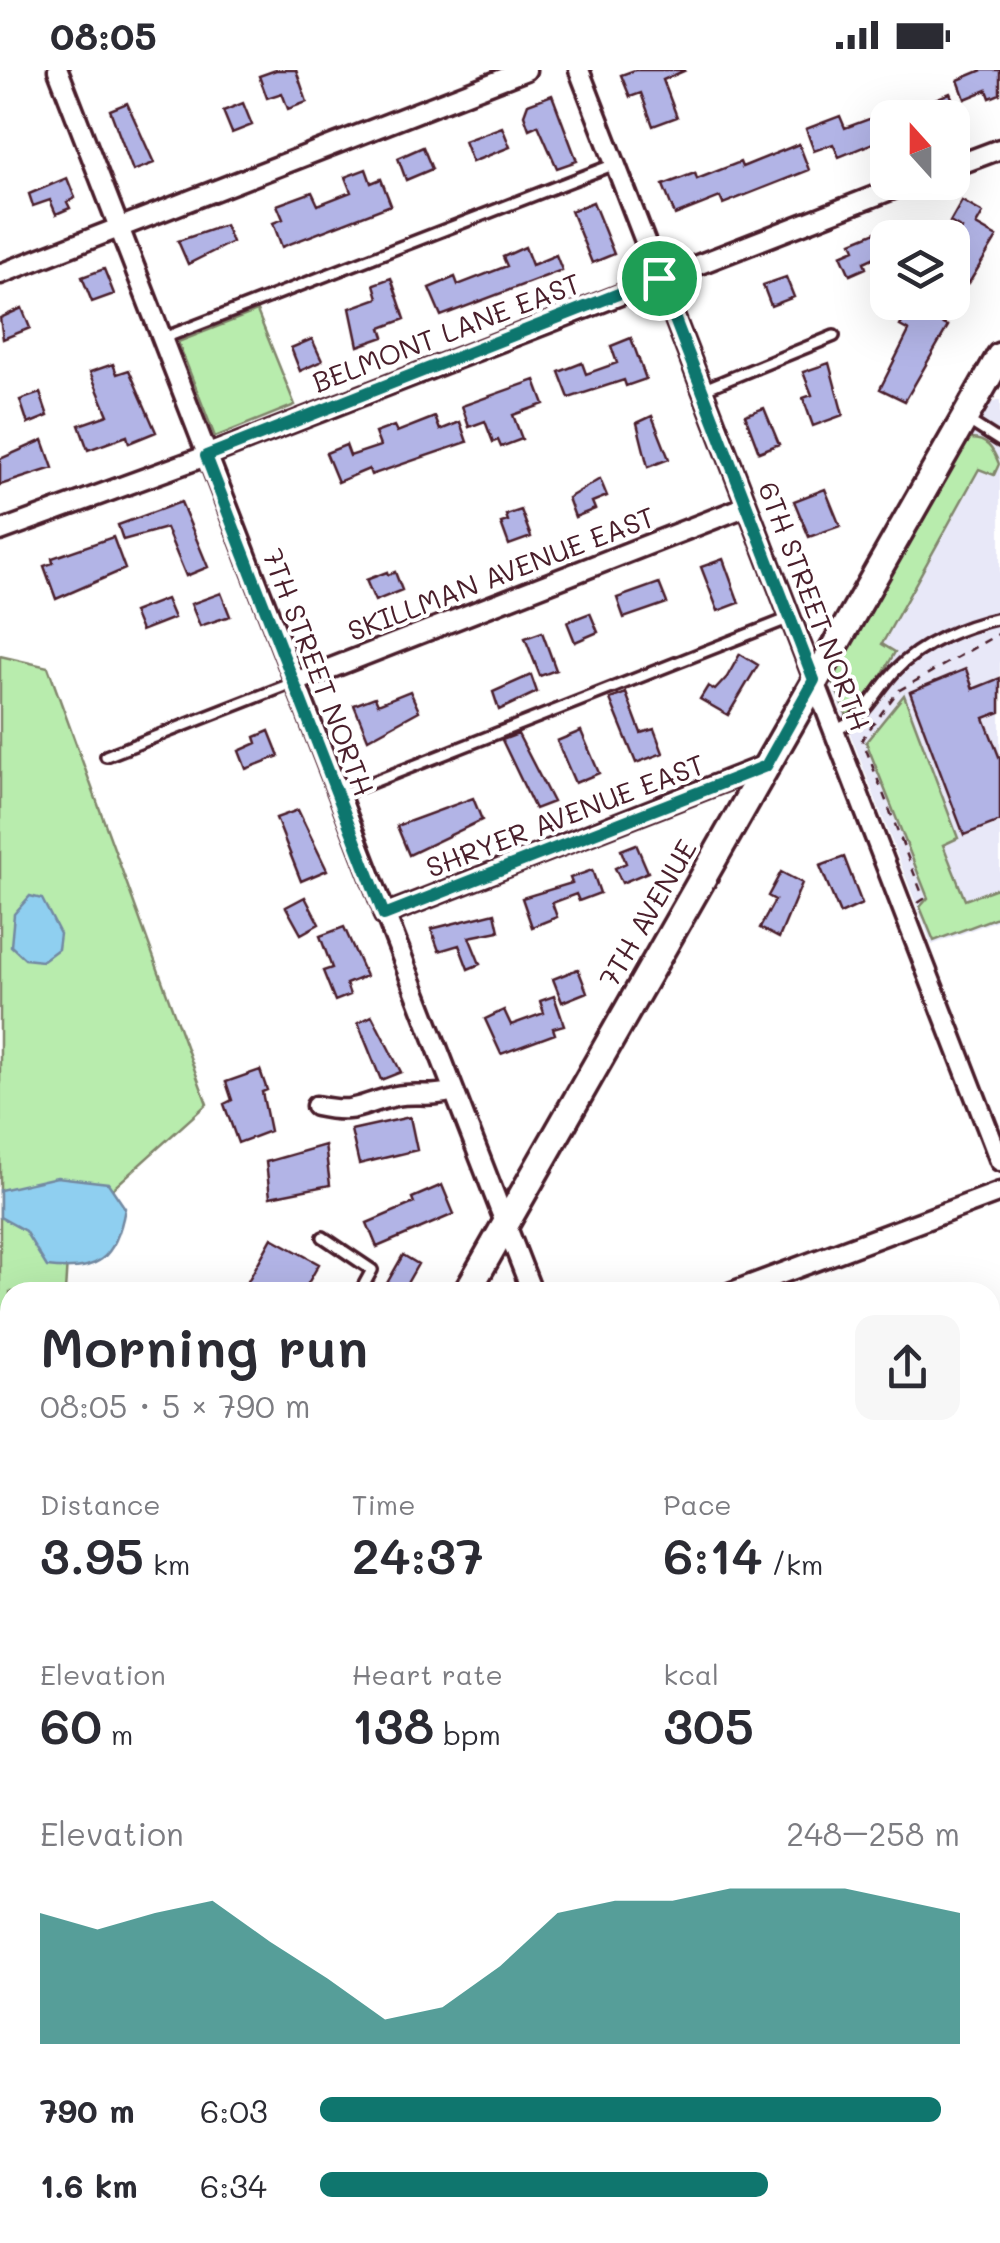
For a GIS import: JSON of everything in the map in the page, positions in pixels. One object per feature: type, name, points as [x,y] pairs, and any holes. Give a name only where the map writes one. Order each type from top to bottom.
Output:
[{"type":"street","name":"7TH STREET NORTH","points":[[58,70],[528,1282]]},
{"type":"street","points":[[0,274],[526,70]]},
{"type":"street","name":"6TH STREET NORTH","points":[[579,70],[1000,1161]]},
{"type":"street","points":[[970,160],[1000,149]]},
{"type":"street","name":"BELMONT LANE EAST","points":[[0,531],[206,456],[870,198]]},
{"type":"street","name":"7TH AVENUE","points":[[472,1282],[999,360]]},
{"type":"street","name":"SKILLMAN AVENUE EAST","points":[[293,683],[747,506]]},
{"type":"street","name":"SHRYER AVENUE EAST","points":[[384,915],[766,766]]},
{"type":"street","points":[[316,1106],[347,1113],[399,1095],[438,1096],[452,1091]]},
{"type":"street","points":[[759,1282],[1000,1192]]},
{"type":"lane","points":[[161,339],[616,164]]},
{"type":"lane","points":[[702,390],[834,336]]},
{"type":"lane","points":[[964,418],[1000,441]]},
{"type":"lane","points":[[337,796],[790,618]]},
{"type":"lane","points":[[834,731],[860,720],[912,654],[972,622],[1000,618]]},
{"type":"lane","name":"SKILLMAN AVENUE EAST","points":[[106,756],[293,683]]},
{"type":"lane","points":[[322,1237],[372,1270],[365,1282]]},
{"type":"path","points":[[904,913],[924,899],[862,739],[898,691],[1000,633]]},
{"type":"shaded area","points":[[1000,400],[1000,919],[932,945],[831,684],[985,405]]},
{"type":"green space","points":[[257,311],[295,405],[215,437],[178,342]]},
{"type":"green space","points":[[969,439],[988,446],[999,464],[994,475],[979,469],[882,644],[895,652],[863,708],[847,716],[832,679]]},
{"type":"green space","points":[[0,656],[48,667],[207,1104],[69,1228],[66,1282],[0,1282]]},
{"type":"green space","points":[[904,695],[958,838],[943,845],[965,900],[1000,887],[1000,916],[934,941],[920,907],[928,898],[866,742]]},
{"type":"water","points":[[30,896],[42,899],[60,934],[58,949],[42,961],[25,959],[11,946],[14,914]]},
{"type":"water","points":[[57,1177],[108,1183],[125,1208],[110,1251],[91,1265],[47,1267],[25,1231],[0,1217],[0,1190]]},
{"type":"building","points":[[276,70],[296,70],[307,102],[288,109],[282,93],[267,98],[259,76]]},
{"type":"building","points":[[635,70],[686,70],[663,80],[677,117],[653,126],[641,93],[630,97],[621,75]]},
{"type":"building","points":[[982,70],[1000,70],[1000,94],[990,98],[987,90],[965,99],[958,80]]},
{"type":"building","points":[[950,93],[953,100],[933,100]]},
{"type":"building","points":[[552,95],[577,161],[557,168],[538,125],[529,129],[524,115],[528,104]]},
{"type":"building","points":[[127,103],[154,163],[133,171],[110,110]]},
{"type":"building","points":[[243,103],[252,125],[232,133],[223,111]]},
{"type":"building","points":[[840,116],[845,128],[870,119],[870,144],[839,157],[833,144],[814,151],[806,129]]},
{"type":"building","points":[[502,127],[510,147],[472,162],[464,141]]},
{"type":"building","points":[[799,144],[809,170],[723,204],[720,197],[675,215],[663,185],[695,173],[697,179],[740,162],[742,167]]},
{"type":"building","points":[[423,147],[432,169],[406,180],[398,158]]},
{"type":"building","points":[[366,169],[371,183],[381,179],[391,205],[282,247],[273,223],[283,219],[277,205],[312,192],[318,205],[351,192],[345,177]]},
{"type":"building","points":[[67,178],[75,198],[67,202],[70,208],[56,214],[50,200],[33,206],[29,194]]},
{"type":"building","points":[[962,201],[983,213],[976,225],[997,237],[970,281],[970,220],[951,220]]},
{"type":"building","points":[[593,202],[614,254],[592,263],[571,211]]},
{"type":"building","points":[[225,225],[232,242],[188,264],[178,241]]},
{"type":"building","points":[[870,234],[866,268],[850,275],[841,255],[855,249],[852,242]]},
{"type":"building","points":[[525,247],[532,265],[556,255],[562,270],[441,316],[429,288],[455,277],[458,285],[507,266],[503,257]]},
{"type":"building","points":[[104,269],[114,294],[92,302],[82,277]]},
{"type":"building","points":[[786,277],[794,297],[771,306],[763,285]]},
{"type":"building","points":[[391,278],[405,319],[381,328],[384,337],[358,346],[350,308],[378,298],[374,284]]},
{"type":"building","points":[[22,308],[30,328],[3,339],[0,318]]},
{"type":"building","points":[[904,320],[943,320],[941,323],[948,326],[905,401],[880,389],[909,331],[900,326]]},
{"type":"building","points":[[631,338],[646,379],[626,386],[624,380],[569,398],[559,372],[582,363],[586,374],[617,363],[611,346]]},
{"type":"building","points":[[312,339],[322,361],[300,371],[291,348]]},
{"type":"building","points":[[829,363],[843,415],[813,426],[803,398],[812,395],[803,372]]},
{"type":"building","points":[[113,364],[117,374],[129,370],[156,432],[129,443],[127,436],[88,450],[79,425],[108,415],[90,372]]},
{"type":"building","points":[[535,380],[544,404],[513,415],[522,439],[501,447],[498,440],[493,442],[485,421],[469,427],[462,406]]},
{"type":"building","points":[[40,393],[48,416],[28,424],[20,400]]},
{"type":"building","points":[[764,408],[779,444],[759,452],[745,415]]},
{"type":"building","points":[[652,416],[669,459],[648,467],[637,423]]},
{"type":"building","points":[[435,417],[440,430],[460,422],[467,442],[371,475],[369,469],[338,482],[326,453],[346,445],[350,456],[380,446],[375,433],[394,426],[397,432]]},
{"type":"building","points":[[43,440],[53,468],[0,485],[0,459]]},
{"type":"building","points":[[600,479],[607,496],[592,502],[595,509],[575,517],[568,498]]},
{"type":"building","points":[[825,489],[840,526],[809,537],[794,501]]},
{"type":"building","points":[[181,502],[208,567],[186,576],[166,528],[123,540],[118,525]]},
{"type":"building","points":[[521,510],[531,537],[509,545],[501,523],[508,521],[506,515]]},
{"type":"building","points":[[113,537],[125,569],[56,599],[44,566],[53,563],[52,558]]},
{"type":"building","points":[[723,559],[739,603],[718,611],[701,567]]},
{"type":"building","points":[[395,572],[402,590],[375,601],[366,580]]},
{"type":"building","points":[[659,583],[667,603],[624,618],[617,598]]},
{"type":"building","points":[[221,593],[230,616],[200,626],[191,604]]},
{"type":"building","points":[[166,599],[174,618],[141,631],[133,612]]},
{"type":"building","points":[[590,613],[598,632],[575,642],[567,622]]},
{"type":"building","points":[[542,632],[556,670],[540,676],[525,638]]},
{"type":"building","points":[[740,654],[758,665],[728,715],[700,699],[708,686],[715,690],[727,677]]},
{"type":"building","points":[[966,669],[973,689],[1000,678],[1000,712],[984,718],[1000,759],[1000,821],[964,835],[910,692]]},
{"type":"building","points":[[531,675],[537,692],[499,710],[493,692]]},
{"type":"building","points":[[410,691],[419,711],[368,739],[354,705],[375,697],[378,704]]},
{"type":"building","points":[[626,693],[641,733],[654,729],[663,753],[636,763],[610,699]]},
{"type":"building","points":[[269,731],[279,756],[246,769],[239,751],[257,743],[255,737]]},
{"type":"building","points":[[581,731],[599,773],[575,783],[557,741]]},
{"type":"building","points":[[518,734],[553,802],[535,809],[502,740]]},
{"type":"building","points":[[473,798],[482,820],[409,855],[397,826]]},
{"type":"building","points":[[298,810],[327,870],[301,881],[276,818]]},
{"type":"building","points":[[636,844],[648,872],[622,883],[615,868],[626,863],[621,850]]},
{"type":"building","points":[[844,857],[862,904],[840,914],[820,866]]},
{"type":"building","points":[[592,870],[600,893],[579,901],[576,894],[552,903],[557,917],[532,927],[522,898],[572,883],[570,878]]},
{"type":"building","points":[[781,872],[802,883],[779,938],[760,928],[775,900],[768,896]]},
{"type":"building","points":[[305,897],[319,924],[301,934],[286,907]]},
{"type":"building","points":[[495,913],[499,931],[469,937],[480,964],[468,969],[459,945],[439,951],[431,929]]},
{"type":"building","points":[[344,927],[366,976],[346,984],[350,995],[335,1001],[323,971],[332,968],[320,936]]},
{"type":"building","points":[[578,969],[587,992],[562,1002],[553,979]]},
{"type":"building","points":[[554,996],[564,1025],[553,1028],[555,1034],[501,1054],[485,1019],[504,1010],[511,1025],[544,1013],[540,1001]]},
{"type":"building","points":[[372,1016],[401,1072],[381,1080],[358,1023]]},
{"type":"building","points":[[260,1070],[267,1090],[262,1092],[270,1131],[238,1143],[224,1104],[232,1100],[226,1082]]},
{"type":"building","points":[[410,1117],[417,1150],[359,1164],[351,1130]]},
{"type":"building","points":[[325,1145],[330,1185],[270,1197],[266,1162]]},
{"type":"building","points":[[442,1185],[454,1214],[377,1247],[367,1223],[414,1203],[412,1198]]},
{"type":"building","points":[[272,1238],[319,1264],[309,1282],[248,1282]]},
{"type":"building","points":[[403,1255],[418,1264],[408,1282],[388,1282]]},
{"type":"route","points":[[659,278],[814,680],[766,766],[384,915],[206,456],[659,278]]}]
